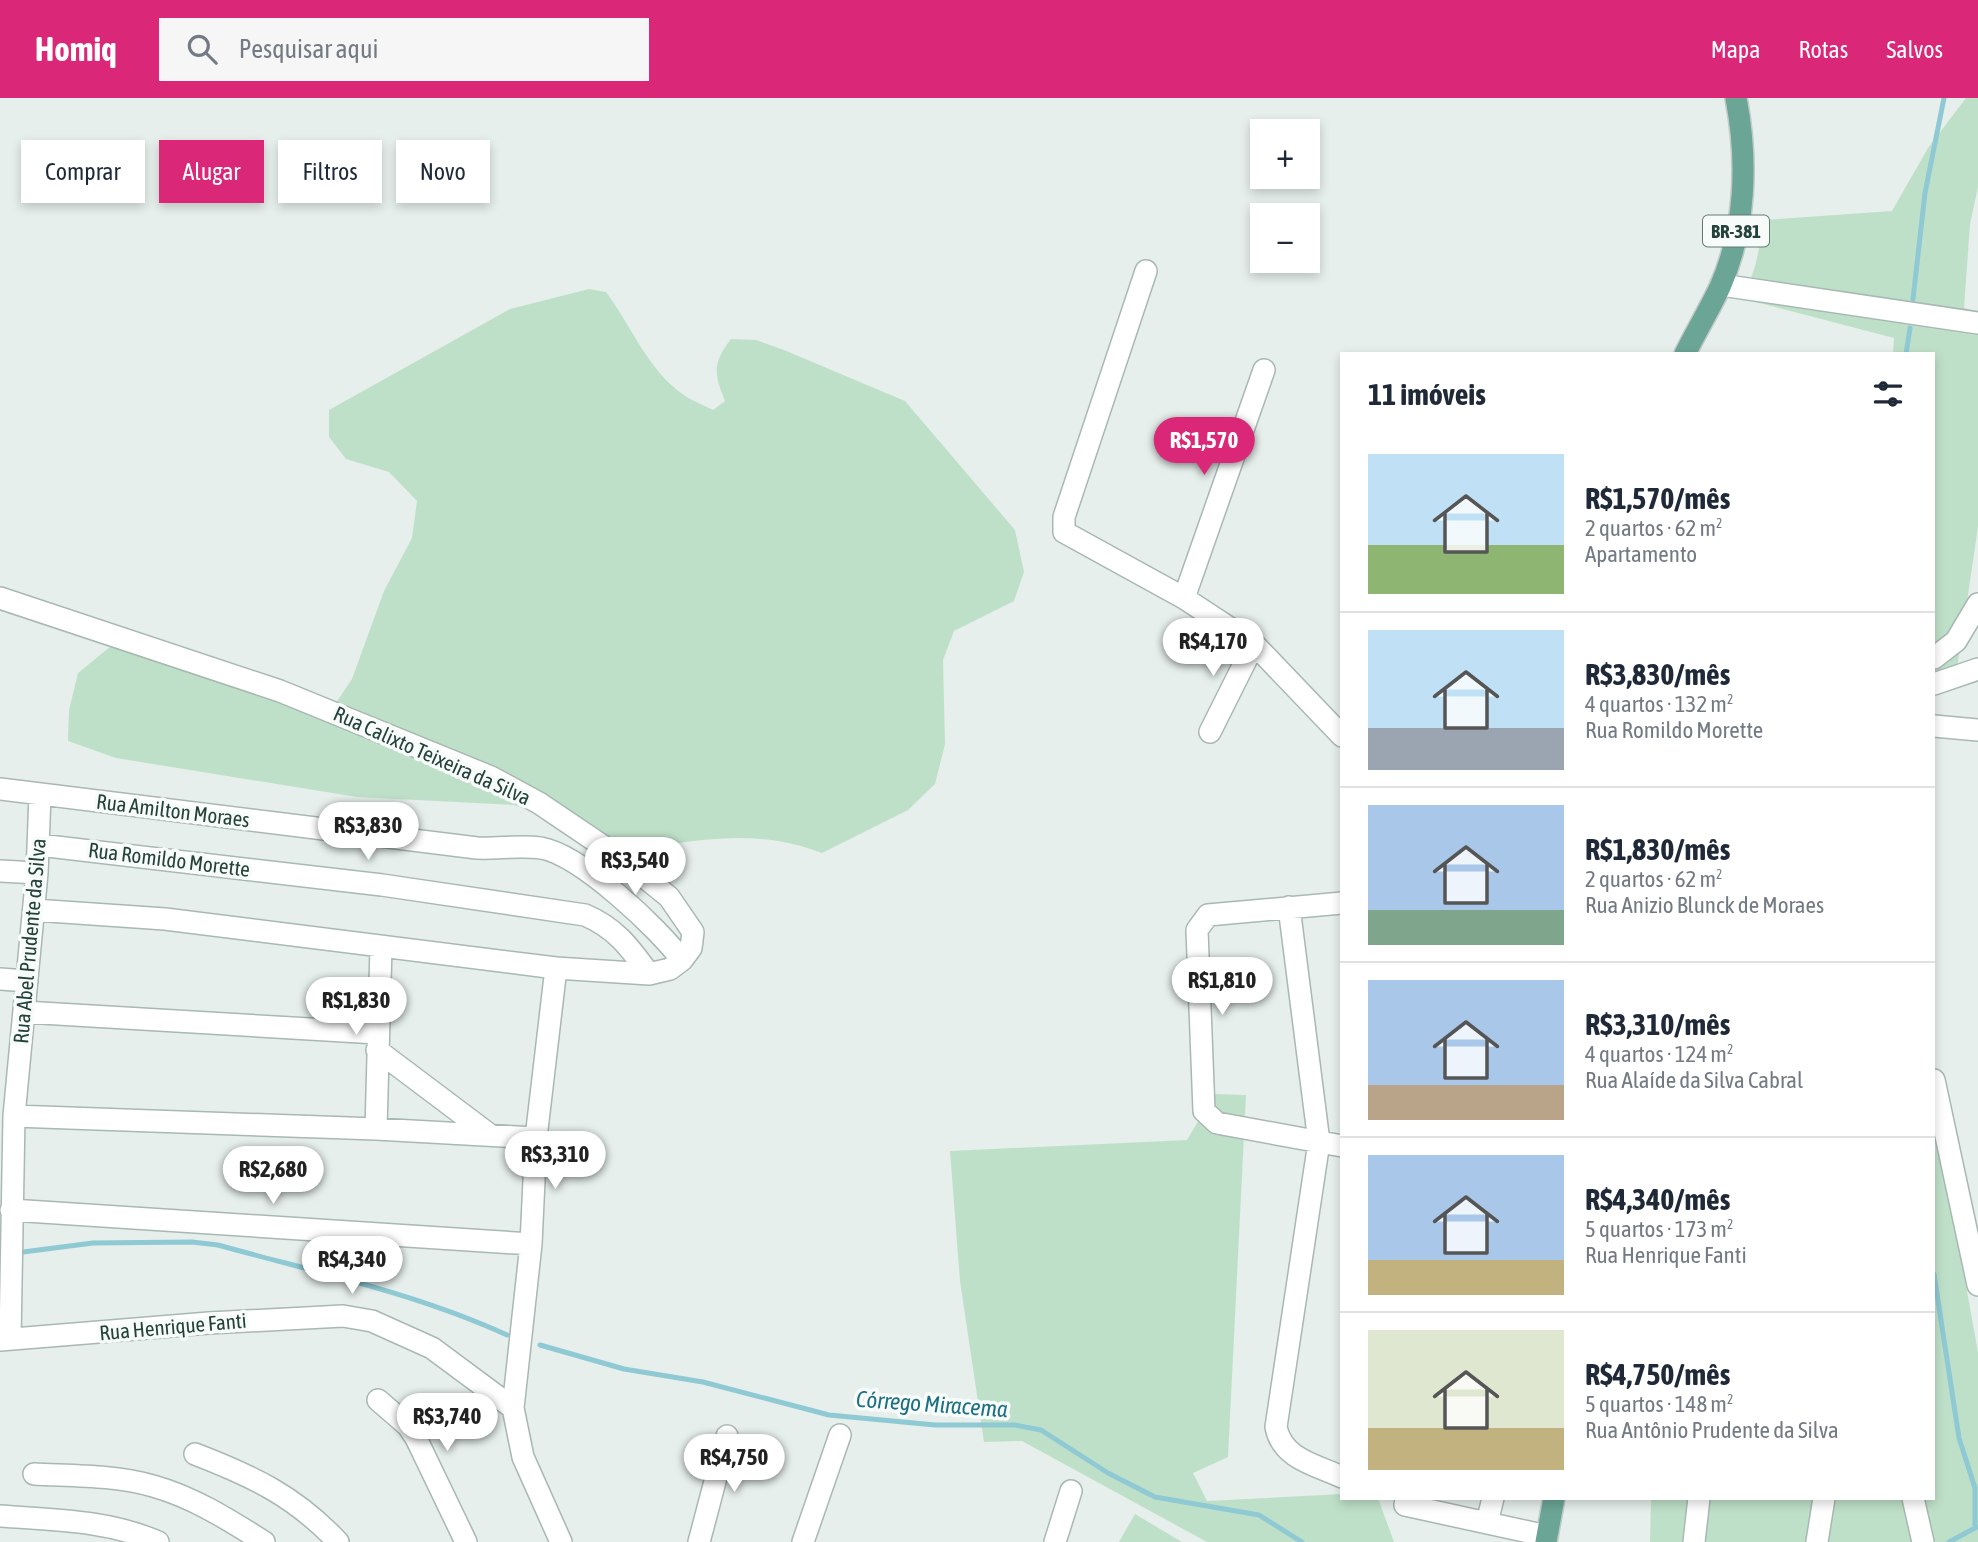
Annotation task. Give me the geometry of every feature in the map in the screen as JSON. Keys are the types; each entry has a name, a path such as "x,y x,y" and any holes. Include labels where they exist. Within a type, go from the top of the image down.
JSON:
{"main road":[{"name":"BR-381","path":"1686,352 1721,285 1738,225 1744,183 1743,136 1736,98"},
{"path":"1546,1539 1554,1500"}],"street":[{"path":"1146,271 1064,517 1063,532 1184,598 1254,644 1340,734"},
{"path":"1721,285 1978,323"},
{"path":"1184,598 1264,370"},
{"name":"Rua Calixto Teixeira da Silva","path":"0,598 280,691 503,783 539,803 622,859 668,897 693,932 691,948 682,960"},
{"path":"1935,656 1956,641 1978,604"},
{"path":"1210,732 1254,644"},
{"path":"1935,684 1978,669"},
{"path":"1935,726 1978,730"},
{"name":"Rua Amilton Moraes","path":"0,789 477,848 541,848 560,855 582,869 646,920 682,960"},
{"name":"Rua Abel Prudente da Silva","path":"5,1340 14,1116 37,873 40,795"},
{"name":"Rua Romildo Morette","path":"39,845 382,885 585,915 607,924 620,934 649,974"},
{"path":"0,871 37,873"},
{"path":"1340,903 1208,915 1197,930 1204,1111 1217,1123 1340,1146"},
{"path":"1289,907 1319,1142 1276,1427 1279,1440 1289,1453 1340,1476"},
{"path":"34,910 165,919 556,968 649,974 670,969 682,960"},
{"path":"376,1129 381,947"},
{"path":"556,968 536,1138 531,1244 513,1408 523,1457 561,1542"},
{"path":"0,979 27,981"},
{"path":"24,1012 377,1041 490,1135"},
{"path":"1935,1085 1978,1284"},
{"path":"14,1116 376,1129 536,1138"},
{"path":"11,1210 531,1244"},
{"name":"Rua Henrique Fanti","path":"5,1340 209,1323 343,1316 372,1321 432,1348 513,1408"},
{"path":"378,1400 408,1426 416,1438 466,1542"},
{"path":"803,1542 840,1435"},
{"path":"699,1542 727,1436"},
{"path":"195,1454 247,1474 295,1501 338,1542"},
{"path":"34,1474 105,1478 152,1486 225,1517 264,1542"},
{"path":"1055,1542 1071,1490"},
{"path":"1400,1500 1446,1506 1487,1523 1546,1539"},
{"path":"1487,1523 1493,1500"},
{"path":"1694,1542 1699,1500"},
{"path":"1817,1542 1824,1500"},
{"path":"1913,1500 1923,1542"},
{"path":"0,1516 112,1526 158,1542"}],"green space":[{"path":"1966,98 1978,98 1978,187 1970,224 1964,308 1978,312 1978,527 1955,682 1935,692 1935,352 1893,352 1894,338 1744,299 1756,263 1765,220 1892,211 1928,148"},
{"path":"589,289 606,292 650,361 671,385 687,397 713,410 725,401 717,369 720,355 731,339 756,340 905,401 1015,530 1024,572 1014,601 954,631 943,660 945,744 935,784 908,810 822,853 769,840 744,838 693,841 614,852 583,829 514,805 357,797 116,758 68,741 69,710 78,673 111,646 155,648 332,709 352,679 384,591 412,538 417,501 389,472 346,459 329,437 329,410 510,309"},
{"path":"1214,1094 1246,1095 1228,1457 1193,1473 1207,1501 1340,1494 1340,1500 1379,1500 1394,1542 1207,1542 1022,1441 984,1442 960,1281 950,1151 1187,1140"},
{"path":"1935,1116 1978,1352 1978,1542 1650,1542 1651,1500 1935,1500"},
{"path":"1135,1514 1182,1542 1119,1542"}],"waterway":[{"path":"1913,299 1925,193 1944,98"},
{"path":"1906,352 1910,328"},
{"name":"Córrego Miracema","path":"23,1252 93,1243 192,1242 218,1245 401,1295 507,1335"},
{"path":"1935,1281 1959,1438 1975,1488 1975,1528"},
{"name":"Córrego Miracema","path":"540,1345 624,1369 703,1382 829,1415 935,1425 1015,1425 1041,1430 1108,1473 1155,1497 1259,1515 1302,1542"},
{"path":"1949,1542 1977,1527"}]}
